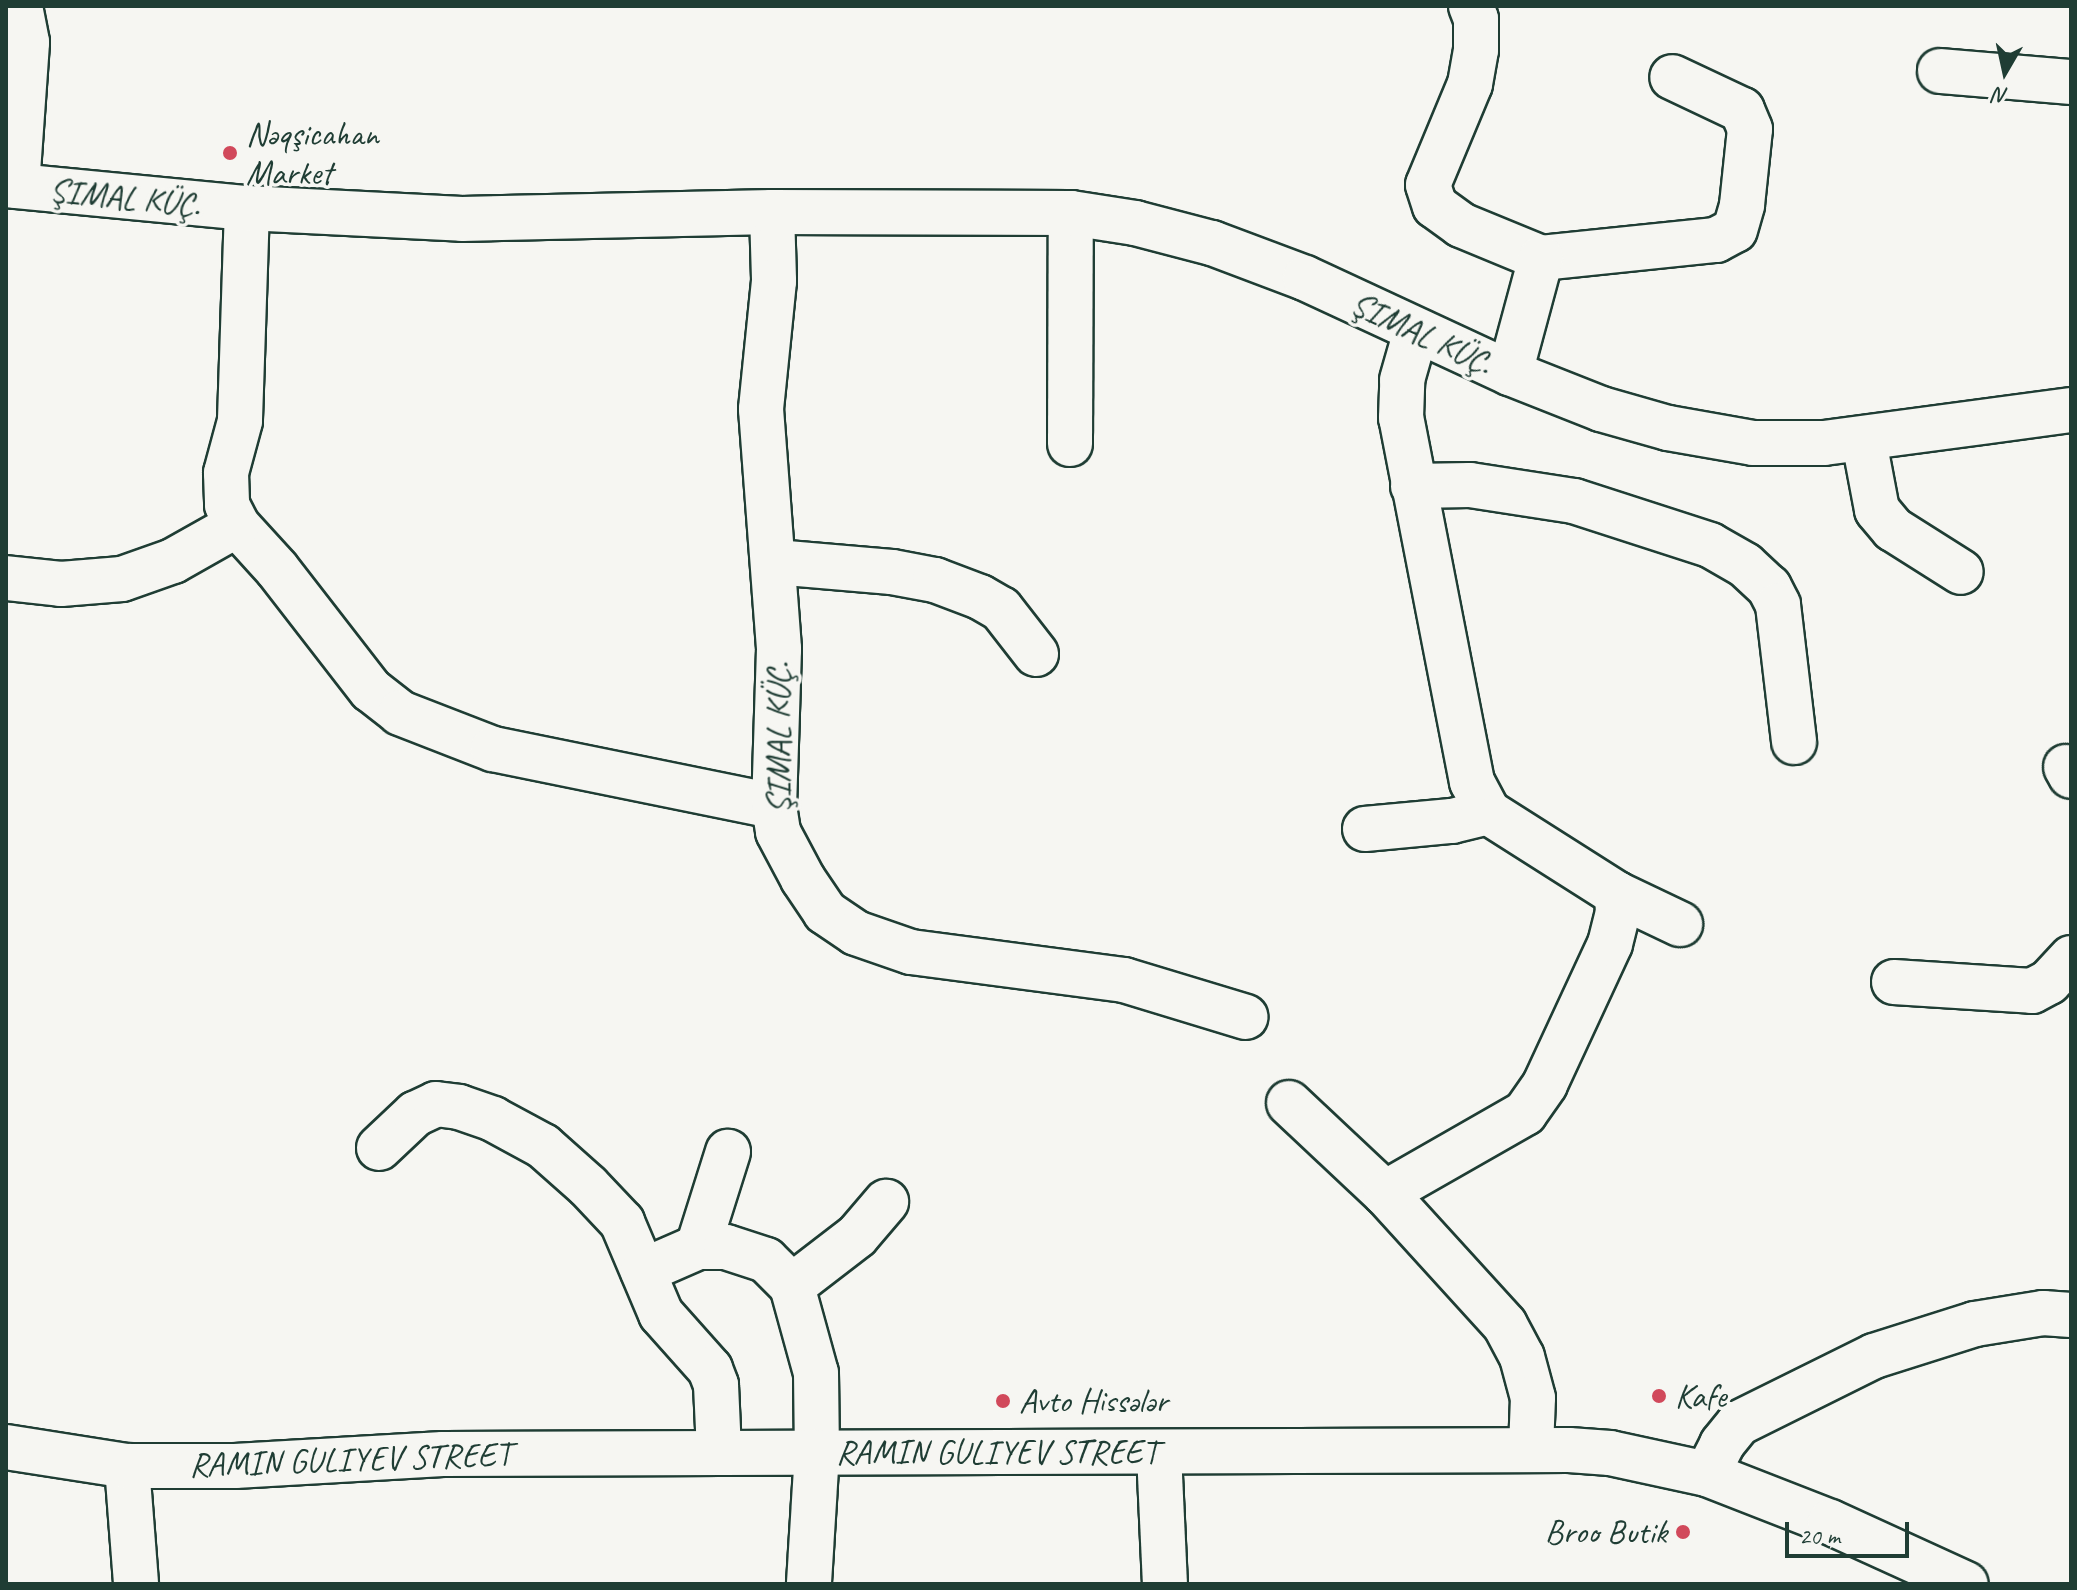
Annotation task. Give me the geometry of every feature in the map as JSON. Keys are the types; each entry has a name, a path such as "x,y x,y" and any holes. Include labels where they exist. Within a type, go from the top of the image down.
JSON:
{"street":[{"path":"11,186 27,42 20,6"},
{"path":"1471,6 1476,19 1476,50 1470,84 1428,185 1435,206 1461,225 1541,258 1716,240 1735,230 1742,205 1750,129 1742,110 1672,77"},
{"path":"1940,71 2071,82"},
{"name":"ŞIMAL KÜÇ.","path":"11,186 247,208 462,219 772,212 1071,213 1135,223 1212,243 1305,278 1510,373 1601,409 1668,428 1753,443 1864,441 2071,410"},
{"path":"247,208 240,421 226,473 227,505 237,525 277,569 371,690 400,713 493,749 774,806"},
{"name":"ŞIMAL KÜÇ.","path":"772,212 774,281 761,409 763,470 775,562 779,649 774,806 778,832 803,879 825,912 856,933 911,952 1124,980 1246,1017"},
{"path":"1070,444 1071,213"},
{"path":"1510,373 1541,258"},
{"path":"1416,331 1402,380 1401,418 1472,782 1488,812 1617,894 1680,924"},
{"path":"1864,441 1877,510 1893,529 1961,572"},
{"path":"1413,486 1470,485 1574,501 1710,545 1745,565 1769,587 1778,605 1794,742"},
{"path":"6,578 61,584 122,579 173,561 237,525"},
{"path":"775,562 892,572 935,580 1001,609 1036,654"},
{"path":"1365,829 1452,821 1488,812"},
{"path":"1385,1193 1525,1113 1545,1084 1610,944 1618,913 1617,894"},
{"path":"1894,982 2032,991 2049,982 2071,958"},
{"path":"1289,1103 1385,1193 1505,1325 1522,1357 1533,1398 1531,1448"},
{"path":"379,1148 415,1114 436,1104 493,1119 543,1146 588,1186 622,1222 661,1314 710,1369 716,1385 719,1452"},
{"path":"698,1247 728,1152"},
{"path":"792,1286 857,1236 886,1202"},
{"path":"643,1271 698,1247 726,1247 766,1260 792,1286 816,1373 817,1452 809,1584"},
{"path":"1707,1474 1722,1444 1739,1423 1874,1356 1975,1324 2043,1313 2071,1315"},
{"name":"RAMIN GULIYEV STREET","path":"6,1447 127,1466 235,1466 443,1454 1159,1453 1531,1448 1610,1453 1707,1474 1830,1522 1966,1584"},
{"path":"1159,1453 1165,1525 1165,1584"},
{"path":"127,1466 136,1584"}],"place":[{"name":"Nəqşicahan Market","path":"230,153"},
{"name":"Kafe","path":"1659,1396"},
{"name":"Avto Hissələr","path":"1003,1401"},
{"name":"Broo Butik","path":"1683,1532"}]}
